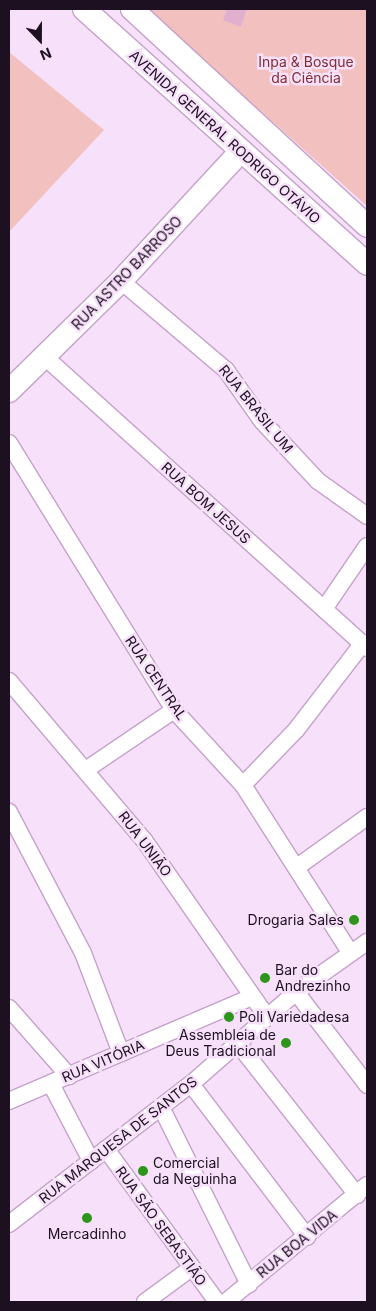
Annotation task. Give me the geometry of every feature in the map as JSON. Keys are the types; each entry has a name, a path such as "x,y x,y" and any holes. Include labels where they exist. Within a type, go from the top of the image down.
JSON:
{"main road":[{"name":"AVENIDA GENERAL RODRIGO OTÁVIO","path":"84,9 367,264"},
{"path":"132,9 367,226"},
{"name":"RUA ASTRO BARROSO","path":"9,391 121,281 241,151"}],"street":[{"name":"RUA BRASIL UM","path":"121,281 226,370 262,422 318,481 367,516"},
{"name":"RUA BOM JESUS","path":"45,356 365,646"},
{"name":"RUA CENTRAL","path":"9,443 174,710 243,785 350,952"},
{"path":"324,609 366,551"},
{"path":"243,785 296,730 365,646"},
{"name":"RUA UNIÃO","path":"9,681 87,769 144,840 267,1017"},
{"path":"87,769 174,710"},
{"path":"9,812 83,953 121,1054"},
{"path":"297,868 367,817"},
{"name":"RUA MARQUESA DE SANTOS","path":"9,1224 239,1045 296,992 350,952 367,942"},
{"path":"296,992 367,1085"},
{"name":"RUA VITÓRIA","path":"9,1101 252,996"},
{"path":"10,1011 69,1076"},
{"path":"239,1045 362,1190"},
{"path":"51,1084 91,1161"},
{"path":"190,1084 307,1237"},
{"path":"161,1107 249,1284"},
{"name":"RUA SÃO SEBASTIÃO","path":"106,1149 190,1269 217,1302"},
{"name":"RUA BOA VIDA","path":"226,1302 362,1190"},
{"path":"145,1302 190,1269"}],"green space":[{"name":"Inpa & Bosque da Ciência","path":"148,9 367,9 367,206 254,105"},
{"path":"9,52 104,130 9,232"}],"building":[{"path":"227,9 247,9 241,27 223,20"}],"place":[{"name":"Drogaria Sales","path":"354,920"},
{"name":"Bar do Andrezinho","path":"265,978"},
{"name":"Poli Variedadesa","path":"229,1017"},
{"name":"Assembleia de Deus Tradicional","path":"286,1043"},
{"name":"Comercial da Neguinha","path":"143,1171"},
{"name":"Mercadinho","path":"87,1218"}]}
